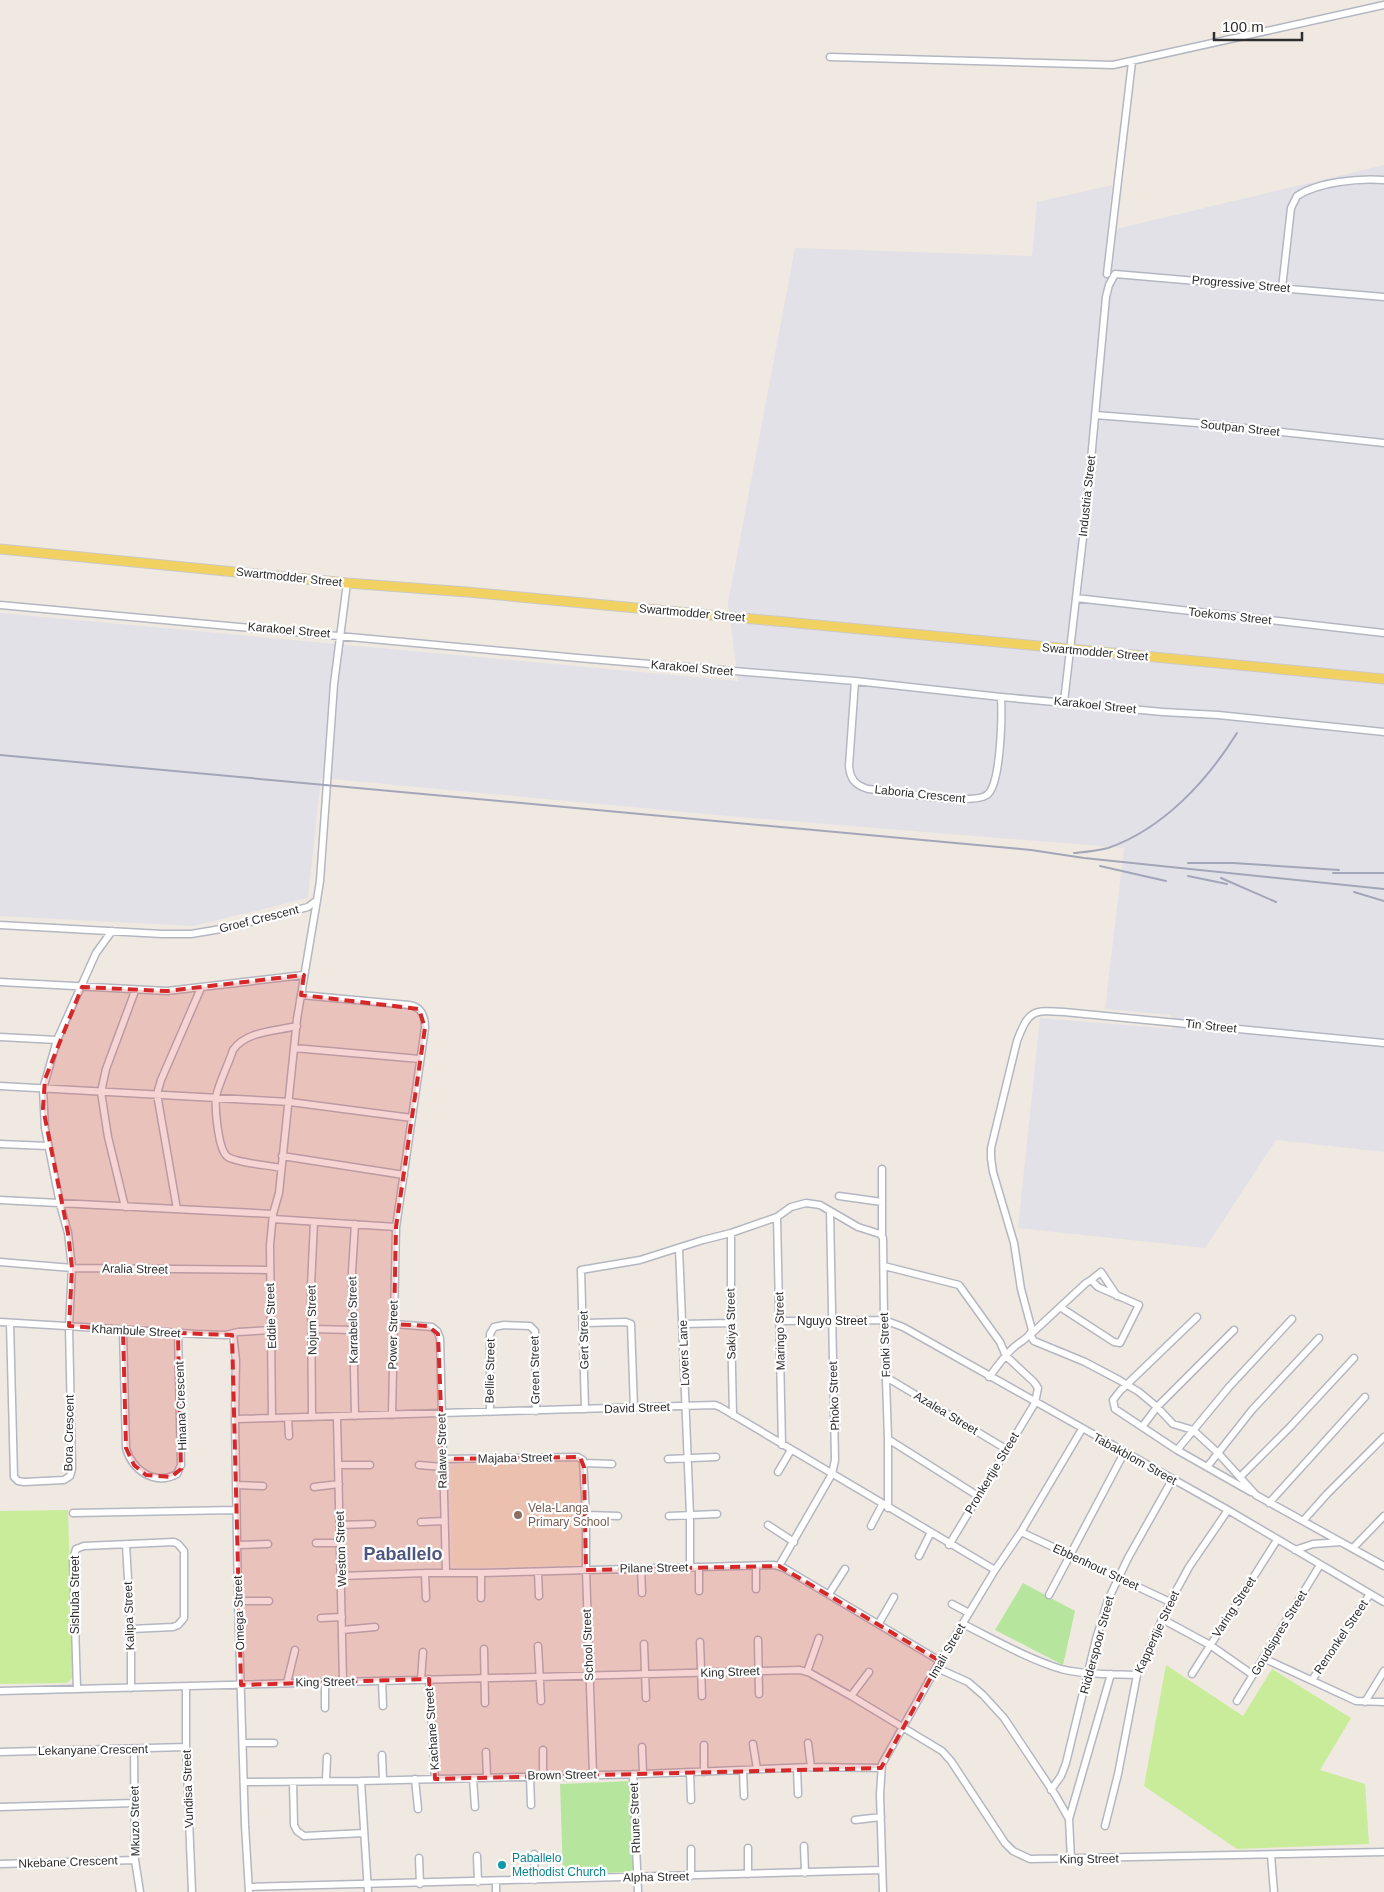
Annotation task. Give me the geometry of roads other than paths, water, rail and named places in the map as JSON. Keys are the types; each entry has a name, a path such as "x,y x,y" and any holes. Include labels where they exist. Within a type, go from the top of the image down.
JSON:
{"main road":[{"name":"Swartmodder Street","path":"0,549 1384,679"}],"street":[{"path":"830,57 1101,66 1132,62 1384,5"},
{"path":"1107,274 1132,62"},
{"path":"1282,288 1291,208 1297,196 1316,188 1353,180 1384,180"},
{"name":"Progressive Street","path":"1107,290 1115,274 1120,274 1384,297"},
{"name":"Industria Street","path":"1064,702 1107,290"},
{"name":"Soutpan Street","path":"1095,415 1197,423 1384,443"},
{"path":"317,900 334,684 347,583"},
{"name":"Toekoms Street","path":"1076,598 1384,633"},
{"name":"Karakoel Street","path":"0,605 568,657 855,681 1001,697 1384,732"},
{"name":"Laboria Crescent","path":"855,681 848,766 855,783 868,789 963,800 982,798 987,796 993,788 997,771 1001,697"},
{"name":"Groef Crescent","path":"0,925 181,935 206,932 284,914 308,907 317,900"},
{"name":"Eddie Street","path":"272,1418 270,1270 273,1217 279,1193 290,1102 296,1026 317,900"},
{"path":"69,1326 72,1268 68,1233 48,1146 43,1108 43,1089 57,1040 96,953 112,931"},
{"path":"0,982 135,991 167,991 304,975"},
{"path":"177,1209 157,1094 201,988"},
{"path":"125,1207 108,1137 101,1092 106,1069 135,991"},
{"name":"Power Street","path":"301,995 415,1006 423,1013 425,1020 396,1227 392,1415"},
{"name":"Tin Street","path":"1030,1335 1031,1327 1014,1243 993,1172 991,1148 1017,1041 1027,1019 1038,1010 1384,1044"},
{"path":"281,1168 234,1160 226,1156 222,1151 220,1142 216,1097 237,1044 249,1036 296,1026"},
{"path":"0,1037 57,1040"},
{"path":"294,1048 420,1059"},
{"path":"0,1086 290,1102 412,1118"},
{"path":"0,1144 48,1146"},
{"path":"282,1156 404,1175"},
{"name":"Fonki Street","path":"882,1169 888,1439 885,1506"},
{"path":"839,1196 882,1202"},
{"path":"0,1200 177,1209 314,1222 396,1227"},
{"path":"679,1248 732,1233 778,1217 791,1207 806,1203 817,1204 862,1229 878,1232 882,1235"},
{"name":"Phoko Street","path":"779,1566 832,1474 836,1455 832,1320 832,1213"},
{"name":"Maringo Street","path":"778,1217 782,1445"},
{"name":"Nojum Street","path":"312,1417 311,1286 314,1222"},
{"name":"Karrabelo Street","path":"355,1416 352,1272 356,1224"},
{"name":"Sakiya Street","path":"732,1233 730,1323 733,1416"},
{"name":"Gert Street","path":"585,1409 581,1270 640,1260 679,1248"},
{"name":"Lovers Lane","path":"679,1248 690,1515 690,1567"},
{"name":"Aralia Street","path":"0,1262 72,1268 270,1270"},
{"path":"884,1266 959,1285 1000,1342 1006,1356 1037,1385 1038,1391 1035,1403"},
{"path":"989,1377 1016,1344 1030,1335 1101,1272 1118,1297"},
{"path":"1060,1307 1114,1342 1120,1343 1139,1305 1098,1287 1091,1280"},
{"path":"1197,1317 1126,1384 1113,1400 1114,1409 1177,1450 1384,1566"},
{"name":"Nguyo Street","path":"780,1321 884,1320"},
{"name":"Tabakblom Street","path":"884,1320 903,1327 1228,1510 1384,1602"},
{"path":"1177,1450 1228,1387 1292,1320"},
{"name":"Khambule Street","path":"0,1322 223,1335 272,1330"},
{"path":"584,1323 626,1322 631,1324 634,1408"},
{"name":"Bora Crescent","path":"10,1323 14,1474 16,1480 24,1482 64,1480 71,1474 69,1326"},
{"path":"683,1324 730,1323"},
{"name":"Ralawe Street","path":"394,1324 428,1326 436,1329 440,1342 446,1573"},
{"name":"Green Street","path":"492,1330 504,1325 527,1325 534,1329 536,1340 536,1411"},
{"name":"Hinana Crescent","path":"123,1330 126,1448 130,1460 140,1471 146,1475 159,1478 171,1477 177,1474 181,1465 178,1333"},
{"path":"312,1330 354,1330"},
{"name":"Bellie Street","path":"490,1412 492,1330"},
{"path":"1142,1427 1158,1407 1234,1330"},
{"name":"Omega Street","path":"233,1334 236,1360 238,1601 249,1890"},
{"path":"1030,1335 1034,1342 1085,1362 1126,1384 1158,1407 1173,1424 1193,1430 1218,1453 1256,1495"},
{"path":"1207,1467 1252,1410 1319,1338"},
{"path":"1240,1477 1290,1427 1354,1358"},
{"name":"Azalea Street","path":"886,1377 1006,1449"},
{"path":"1269,1503 1365,1397"},
{"name":"Pronkertjie Street","path":"950,1545 1035,1403"},
{"name":"David Street","path":"235,1419 715,1405 930,1534 995,1570"},
{"name":"Weston Street","path":"337,1417 343,1681"},
{"path":"288,1418 288,1436"},
{"name":"Imali Street","path":"883,1892 881,1768 884,1759 962,1624 1021,1532 1082,1429"},
{"path":"1303,1522 1327,1494 1384,1437"},
{"path":"888,1439 978,1496"},
{"path":"778,1472 791,1450"},
{"path":"1049,1594 1124,1453"},
{"name":"Majaba Street","path":"443,1459 578,1457 582,1458 584,1463"},
{"path":"668,1459 716,1457"},
{"path":"584,1463 612,1464"},
{"name":"School Street","path":"584,1463 593,1774"},
{"path":"338,1465 370,1464"},
{"path":"419,1465 442,1467"},
{"name":"Ridderspoor Street","path":"1051,1790 1061,1776 1066,1763 1101,1620 1108,1600 1118,1578 1172,1480"},
{"path":"314,1487 339,1484"},
{"path":"236,1485 263,1486"},
{"path":"871,1526 885,1506"},
{"path":"73,1513 236,1510"},
{"name":"Kappertjie Street","path":"1105,1826 1118,1774 1137,1675 1188,1567 1228,1510"},
{"path":"670,1516 717,1514"},
{"path":"586,1515 618,1516"},
{"path":"1353,1548 1384,1516"},
{"path":"421,1522 444,1521"},
{"path":"340,1525 372,1524"},
{"path":"768,1525 794,1542"},
{"name":"Ebbenhout Street","path":"1021,1532 1170,1602"},
{"path":"919,1556 930,1534"},
{"name":"Varing Street","path":"1192,1674 1277,1540"},
{"name":"Sishuba Street","path":"77,1689 74,1553 76,1549 81,1546 174,1542 182,1547 184,1551 184,1618 178,1625 173,1627 130,1630"},
{"path":"1295,1550 1313,1544 1342,1542"},
{"path":"316,1543 340,1543"},
{"path":"237,1545 268,1544"},
{"name":"Kalipa Street","path":"126,1545 131,1688"},
{"name":"Goudsipres Street","path":"1237,1700 1320,1565"},
{"path":"756,1566 756,1589"},
{"name":"Pilane Street","path":"341,1576 426,1572 481,1573 779,1566 879,1623 940,1661"},
{"path":"699,1567 699,1591"},
{"path":"642,1568 642,1593"},
{"path":"829,1594 845,1569"},
{"path":"426,1572 426,1598"},
{"path":"538,1572 539,1596"},
{"path":"481,1573 481,1598"},
{"name":"Renonkel Street","path":"1312,1680 1370,1594"},
{"path":"879,1623 894,1597"},
{"path":"238,1601 269,1601"},
{"path":"952,1604 969,1613"},
{"path":"321,1618 342,1617"},
{"path":"1162,1619 1210,1645 1253,1675"},
{"path":"962,1624 1053,1666 1067,1670 1137,1675"},
{"path":"342,1630 375,1627"},
{"path":"807,1672 819,1638"},
{"path":"758,1640 759,1694"},
{"path":"700,1642 702,1696"},
{"path":"644,1644 646,1698"},
{"path":"538,1646 541,1701"},
{"path":"484,1648 485,1703"},
{"path":"287,1683 295,1650"},
{"name":"Kachane Street","path":"423,1652 435,1779"},
{"path":"1263,1658 1351,1699 1365,1702 1384,1702"},
{"path":"937,1668 968,1682 1004,1718 1069,1820"},
{"name":"King Street","path":"0,1691 758,1671 807,1672 850,1696 902,1729 938,1748 947,1756 1002,1838 1013,1851 1030,1859 1384,1852"},
{"path":"1365,1702 1384,1671"},
{"path":"850,1696 869,1672"},
{"path":"1071,1859 1069,1820 1111,1674"},
{"path":"382,1681 383,1706"},
{"path":"325,1682 325,1708"},
{"name":"Vundisa Street","path":"186,1687 186,1747 192,1892"},
{"path":"243,1743 274,1743"},
{"path":"808,1743 811,1768"},
{"path":"754,1744 757,1769"},
{"path":"704,1745 704,1772"},
{"name":"Lekanyane Crescent","path":"0,1752 186,1747"},
{"path":"642,1748 643,1774"},
{"name":"Mkuzo Street","path":"134,1749 135,1860 140,1892"},
{"path":"543,1750 543,1776"},
{"path":"486,1752 487,1777"},
{"path":"382,1755 383,1780"},
{"path":"326,1781 327,1756"},
{"path":"797,1768 798,1794"},
{"name":"Brown Street","path":"244,1782 643,1774 797,1768 881,1768"},
{"path":"743,1770 744,1796"},
{"path":"690,1772 691,1800"},
{"name":"Rhune Street","path":"633,1774 638,1892"},
{"path":"530,1776 531,1805"},
{"path":"474,1778 474,1807"},
{"path":"415,1779 418,1808"},
{"path":"361,1781 367,1888"},
{"path":"293,1782 294,1825 299,1834 304,1836 364,1833"},
{"path":"0,1807 134,1803"},
{"path":"855,1820 881,1817"},
{"path":"804,1846 805,1873"},
{"path":"748,1848 748,1874"},
{"path":"691,1849 691,1876"},
{"path":"534,1854 535,1880"},
{"path":"1271,1855 1274,1892"},
{"path":"477,1856 478,1882"},
{"path":"419,1858 420,1884"},
{"name":"Nkebane Crescent","path":"0,1864 135,1860"},
{"name":"Alpha Street","path":"249,1890 367,1888 496,1881 882,1870"},
{"path":"496,1881 496,1892"}],"railway":[{"path":"1074,853 1108,848 1128,840 1165,816 1212,769 1237,733"},
{"path":"0,755 1031,850 1084,858 1384,889"},
{"path":"1188,863 1233,863 1339,870"},
{"path":"1100,866 1166,881"},
{"path":"1333,873 1384,873"},
{"path":"1188,876 1227,884"},
{"path":"1221,878 1276,902"},
{"path":"1354,892 1384,901"}],"place":[{"name":"Vela-Langa Primary School","path":"518,1515"},
{"name":"Paballelo Methodist Church","path":"502,1865"}],"district":[{"name":"Paballelo","path":"403,1554"}]}
